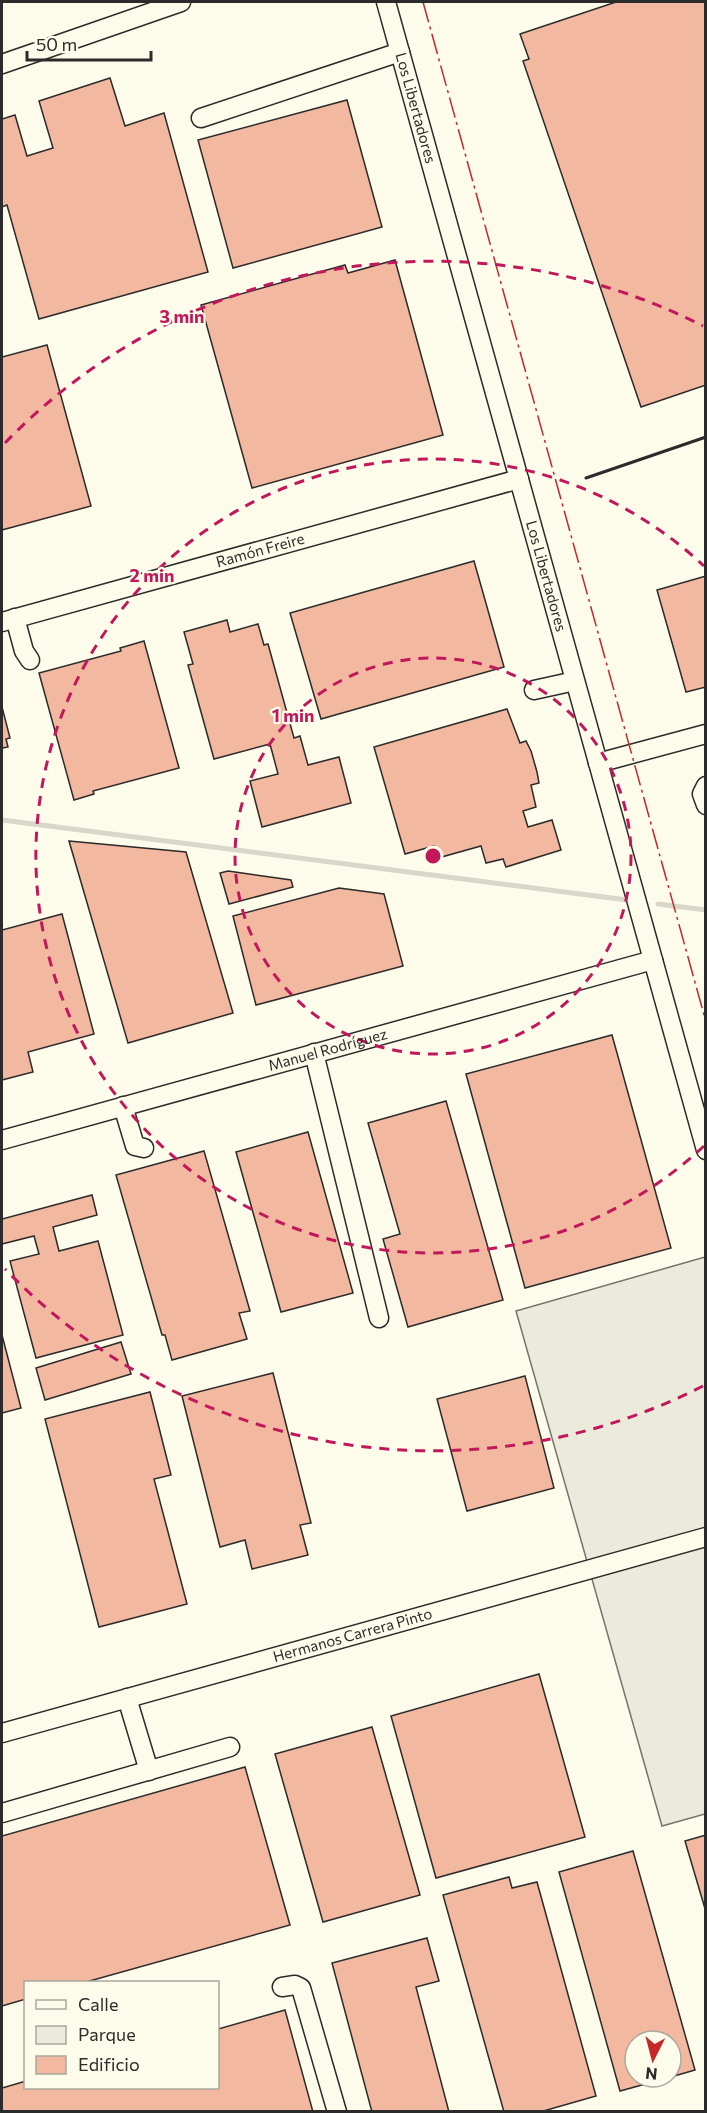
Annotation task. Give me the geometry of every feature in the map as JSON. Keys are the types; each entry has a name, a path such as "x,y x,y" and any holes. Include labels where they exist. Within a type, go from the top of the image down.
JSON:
{"street":[{"path":"2,64 181,2"},
{"name":"Los Libertadores","path":"386,2 705,1150"},
{"path":"201,118 400,52"},
{"name":"Ramón Freire","path":"8,620 519,479"},
{"path":"8,620 30,660"},
{"path":"534,690 575,681"},
{"path":"598,764 705,734"},
{"path":"705,786 702,789 705,806"},
{"name":"Manuel Rodríguez","path":"2,1140 652,960"},
{"path":"315,1053 379,1318"},
{"path":"123,1106 135,1146 144,1148"},
{"name":"Hermanos Carrera Pinto","path":"2,1733 705,1537"},
{"path":"127,1698 149,1771"},
{"path":"2,1813 230,1747"},
{"path":"282,1987 295,1985 301,1988 337,2112"}],"green space":[{"path":"705,1257 705,1814 662,1826 516,1311"}],"building":[{"path":"616,2 706,2 706,385 641,407 523,61 529,59 520,34"},
{"path":"110,78 125,126 164,113 208,272 39,319 7,205 2,207 2,119 15,115 27,156 53,148 39,101"},
{"path":"347,100 382,227 233,268 198,140"},
{"path":"395,260 443,435 252,488 201,305 345,265 348,273"},
{"path":"47,345 91,506 2,530 2,357"},
{"path":"474,561 504,667 321,719 290,613"},
{"path":"706,576 706,687 686,692 657,590"},
{"path":"227,620 230,632 258,624 264,645 268,644 294,738 300,736 308,765 339,757 351,803 262,827 250,781 278,774 270,744 214,759 188,665 193,664 184,632"},
{"path":"144,641 179,768 93,791 94,794 74,800 39,673 121,651 120,648"},
{"path":"2,707 10,738 6,739 8,747 2,748"},
{"path":"507,709 520,743 526,741 531,751 539,783 531,785 536,807 523,811 528,827 552,820 561,850 506,867 503,859 486,863 481,846 438,858 434,846 405,854 374,747"},
{"path":"69,841 186,852 233,1013 128,1043"},
{"path":"228,871 291,880 293,887 229,904 220,873"},
{"path":"339,888 384,894 403,966 256,1005 233,916"},
{"path":"62,914 94,1034 28,1052 33,1072 2,1080 2,930"},
{"path":"612,1035 671,1248 525,1288 466,1074"},
{"path":"446,1101 503,1300 408,1327 383,1239 400,1234 368,1123"},
{"path":"308,1132 353,1293 281,1312 236,1152"},
{"path":"204,1151 250,1311 239,1313 247,1339 172,1360 165,1335 162,1335 116,1175"},
{"path":"92,1195 97,1215 53,1227 59,1251 98,1241 123,1335 36,1358 10,1261 39,1254 34,1236 2,1244 2,1219"},
{"path":"2,1335 21,1408 2,1413"},
{"path":"121,1342 131,1374 45,1400 36,1368"},
{"path":"273,1373 311,1523 300,1525 308,1555 252,1569 245,1540 220,1547 182,1396"},
{"path":"525,1376 554,1488 467,1511 437,1399"},
{"path":"150,1392 171,1475 154,1479 187,1604 99,1627 45,1419"},
{"path":"539,1674 585,1837 436,1878 391,1716"},
{"path":"372,1727 420,1895 323,1922 275,1754"},
{"path":"245,1767 290,1925 90,1981 24,1981 24,2000 2,2006 2,1836"},
{"path":"706,1835 706,1912 685,1841"},
{"path":"633,1851 695,2070 683,2074 683,2029 623,2029 623,2089 627,2089 620,2091 559,1872"},
{"path":"509,1877 512,1888 537,1882 596,2096 540,2112 504,2112 443,1895"},
{"path":"427,1938 439,1981 416,1987 449,2112 372,2112 332,1963"},
{"path":"285,2010 313,2112 2,2112 2,2088 24,2082 24,2089 219,2089 219,2029"}],"waterway":[{"path":"2,820 627,900"},
{"path":"658,904 706,910"}],"wall":[{"path":"586,478 706,437"}],"power":[{"path":"423,2 706,1022"}]}
